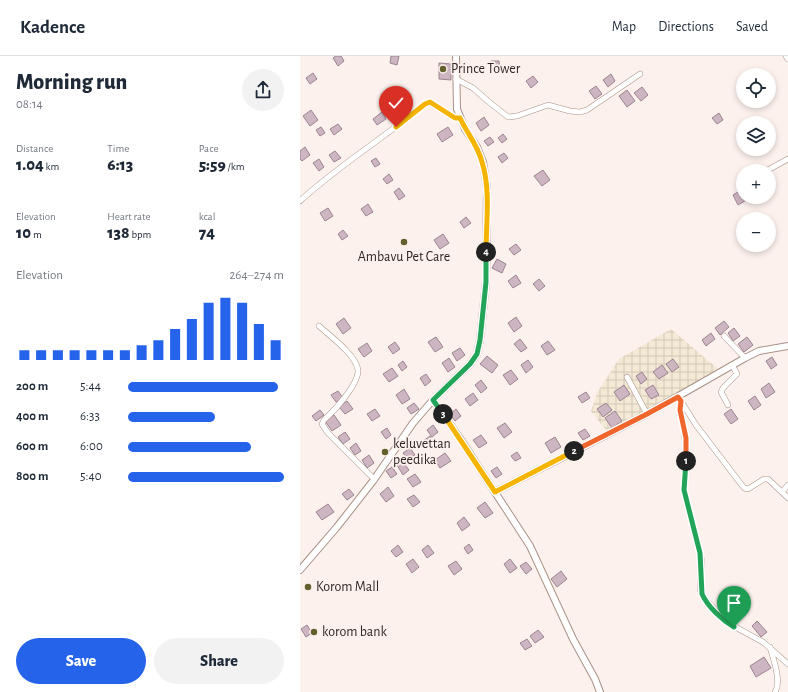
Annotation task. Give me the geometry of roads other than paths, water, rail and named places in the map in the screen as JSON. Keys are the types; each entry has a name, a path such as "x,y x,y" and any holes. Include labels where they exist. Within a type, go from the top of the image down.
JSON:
{"street":[{"path":"300,570 337,528 374,479 413,423 433,400 470,364 477,354 480,340 486,282 487,188 482,162 477,147 460,118 457,109 456,56"},
{"path":"456,79 473,88 504,114 512,117 548,105 570,111 580,112 587,110 640,74"},
{"path":"300,202 330,175 390,132 425,104 430,102 455,118 460,118"},
{"path":"776,166 788,159"},
{"path":"320,326 346,351 358,369 357,376 342,400 322,424 328,433 374,479"},
{"path":"724,336 745,358"},
{"path":"495,492 647,414 680,399 745,358 759,351 788,346"},
{"path":"728,405 721,392 737,374 732,366"},
{"path":"627,377 647,414"},
{"path":"680,399 696,425 744,488 748,489 764,479 768,479 788,498"},
{"path":"680,399 680,410 683,421 686,450 684,490 700,553 702,594 728,623 769,646 788,664"},
{"path":"433,400 530,546 573,639 595,679 600,692"},
{"path":"782,492 788,486"},
{"path":"769,646 777,675 778,688 776,692"}],"place":[{"name":"Prince Tower","path":"443,69"},
{"name":"Ambavu Pet Care","path":"404,242"},
{"name":"keluvettan peedika","path":"385,452"},
{"name":"Korom Mall","path":"308,587"},
{"name":"korom bank","path":"314,632"}]}
